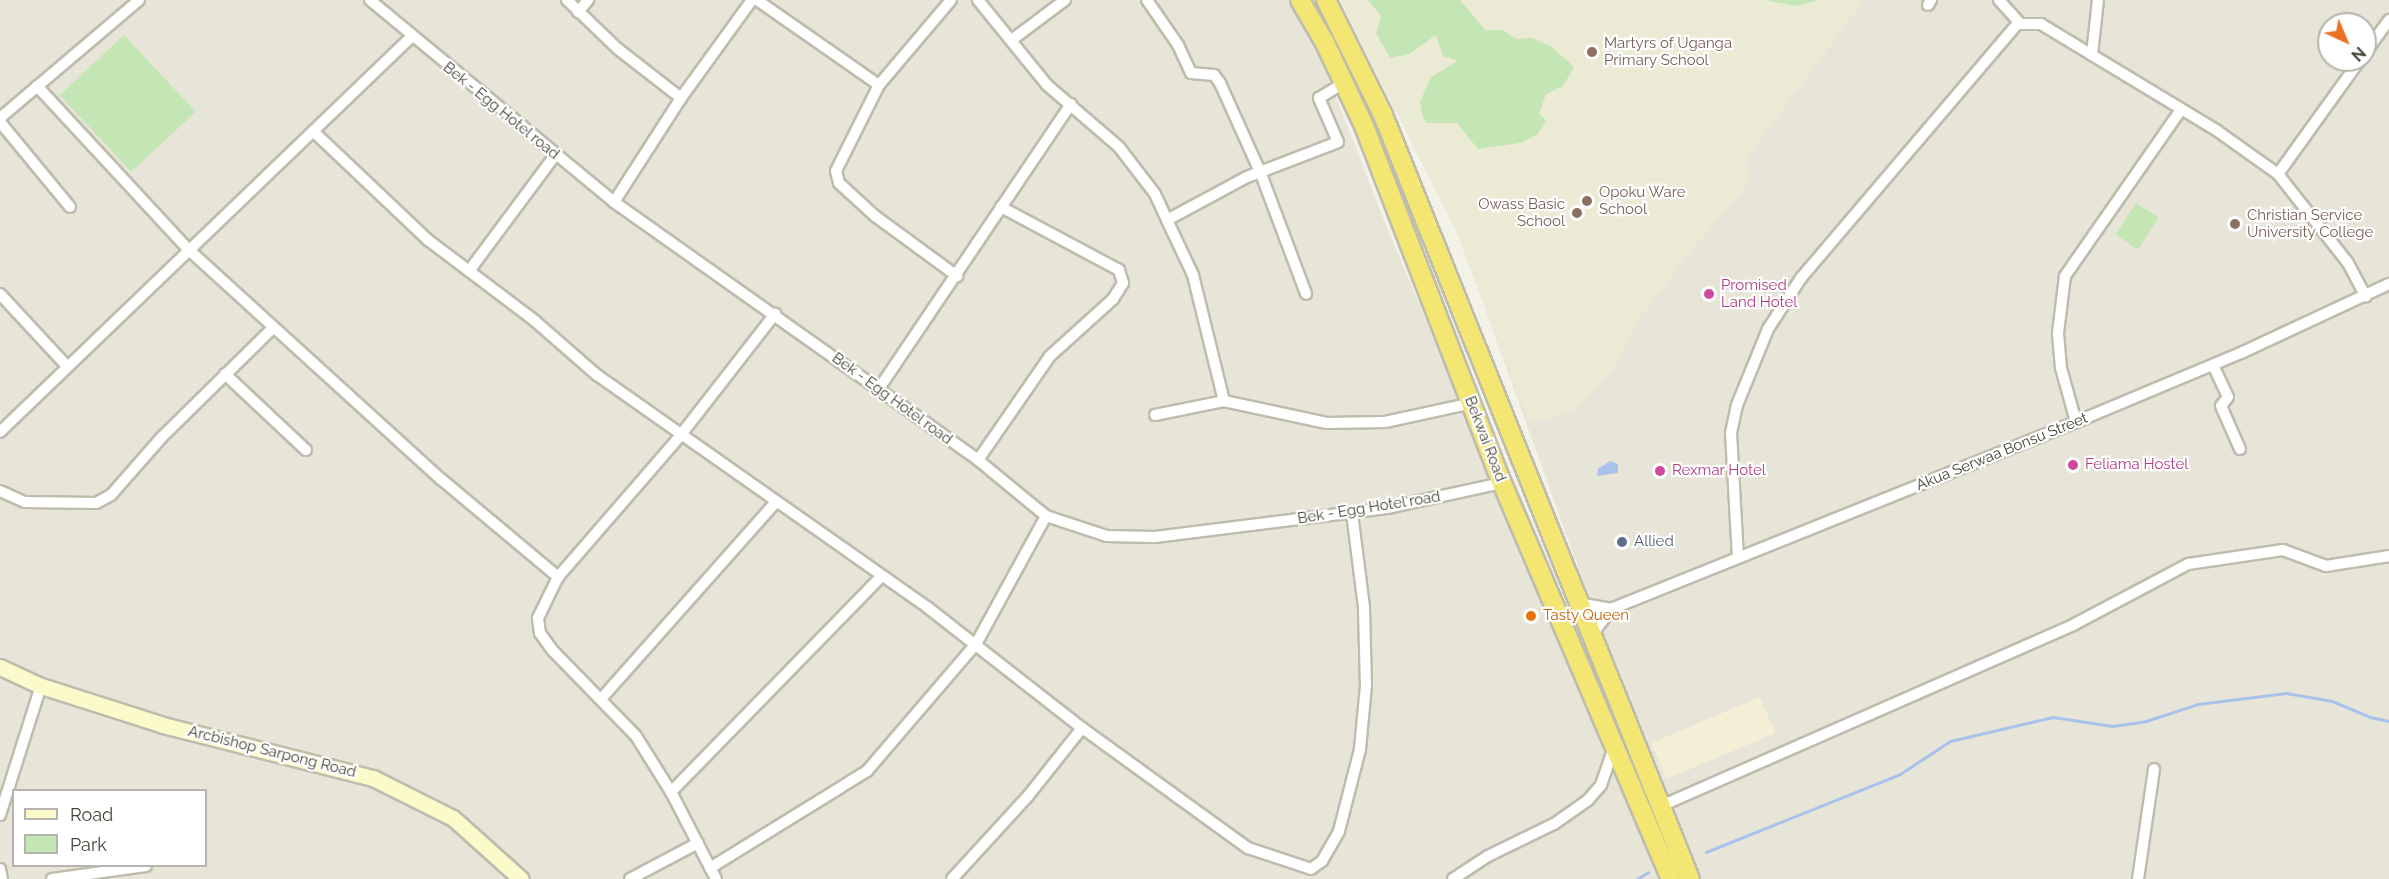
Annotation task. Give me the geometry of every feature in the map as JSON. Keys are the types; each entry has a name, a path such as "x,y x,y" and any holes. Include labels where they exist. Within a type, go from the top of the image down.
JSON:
{"highway":[{"name":"Bekwai Road","path":"1300,0 1344,83 1502,483 1671,879"},
{"name":"Bekwai Road","path":"1326,0 1383,115 1690,879"},
{"path":"1461,376 1485,366"}],"street":[{"name":"Bek - Egg Hotel road","path":"370,0 411,37 614,202 978,460 1046,516 1107,536 1155,537 1352,513 1437,499 1502,483"},
{"path":"567,0 578,12 681,98"},
{"path":"578,12 588,0"},
{"path":"614,202 681,98 752,0"},
{"path":"757,0 879,85"},
{"path":"951,0 879,85 836,171 839,183 875,216 957,276"},
{"path":"978,0 1013,39 1030,66 1119,147 1155,194 1193,275 1224,401"},
{"path":"1013,39 1065,0"},
{"path":"1147,0 1178,45 1191,73 1214,75 1220,83 1261,174 1306,294"},
{"path":"1999,0 2020,23"},
{"path":"2092,55 2098,0"},
{"path":"70,207 0,120 132,2"},
{"path":"2377,36 2389,20"},
{"path":"1737,558 1731,433 1741,395 1768,330 1801,278 2008,31 2020,23 2041,24 2181,110 2278,174 2348,263 2366,297"},
{"path":"0,432 411,37"},
{"path":"2278,174 2351,72"},
{"path":"1167,220 1247,177 1261,174 1338,142 1319,98 1344,83"},
{"path":"37,86 189,250 441,479 558,577"},
{"path":"878,390 1071,104"},
{"path":"2076,423 2061,368 2058,333 2066,276 2181,110"},
{"path":"313,131 417,231 535,321 597,375 976,644 1082,728 1255,852 1306,868 1319,864 1339,831 1360,749 1365,686 1364,607 1352,513"},
{"path":"469,271 555,155"},
{"path":"978,460 1050,356 1113,299 1123,283 1119,270 1001,207"},
{"name":"Akua Serwaa Bonsu Street","path":"1611,609 2076,423 2213,365 2366,297 2389,284"},
{"path":"0,294 67,366"},
{"path":"716,879 671,792 636,736 553,651 540,633 538,618 558,577 680,436 774,314"},
{"path":"0,490 25,502 96,503 111,495 156,443 273,328"},
{"path":"2213,365 2228,397 2221,406 2240,448"},
{"path":"225,374 306,450"},
{"path":"1155,416 1224,401 1327,423 1385,422 1472,403"},
{"path":"601,699 776,502"},
{"path":"710,868 867,771 976,644 1046,516"},
{"path":"1661,806 2073,625 2188,564 2283,550 2326,566 2389,556"},
{"path":"671,792 882,576"},
{"path":"1578,603 1611,609 1591,636"},
{"name":"Arcbishop Sarpong Road","path":"0,667 40,686 163,725 373,778 453,818 521,879"},
{"path":"0,815 40,686"},
{"path":"952,879 1028,796 1082,728"},
{"path":"1453,879 1488,856 1554,824 1588,800 1601,785 1615,745"},
{"path":"2138,879 2154,769"},
{"path":"630,879 698,843"},
{"path":"52,879 139,867"},
{"path":"0,869 2,879"}],"shaded area":[{"path":"0,0 1290,0 1314,41 1389,233 1666,879 0,879"},
{"name":"Opoku Ware School","path":"1340,0 1864,0 1758,142 1746,163 1750,177 1744,190 1688,254 1641,316 1613,369 1575,411 1529,423 1456,231"},
{"path":"1346,0 2389,0 2389,879 1700,879 1603,637 1438,177"},
{"path":"1760,697 1775,733 1667,779 1651,743"}],"green space":[{"path":"1368,0 1460,0 1485,30 1502,30 1517,39 1532,38 1552,47 1574,67 1563,86 1546,94 1539,114 1546,120 1538,134 1520,143 1478,149 1457,123 1427,123 1422,115 1420,102 1431,77 1458,61 1443,56 1436,35 1409,54 1390,58 1376,33 1381,16"},
{"path":"1765,0 1818,0 1796,6"},
{"path":"124,35 196,112 131,172 60,95"},
{"path":"2136,203 2159,218 2138,250 2115,235"}],"water":[{"path":"1610,461 1618,464 1618,473 1597,476 1598,469"}],"waterway":[{"path":"1706,852 1900,774 1950,741 2053,717 2112,726 2146,721 2198,704 2286,693 2332,701 2370,717 2389,721"},
{"path":"1637,879 1648,872"}],"place":[{"name":"Martyrs of Uganga Primary School","path":"1592,52"},
{"name":"Opoku Ware School","path":"1587,201"},
{"name":"Owass Basic School","path":"1577,213"},
{"name":"Christian Service University College","path":"2235,224"},
{"name":"Promised Land Hotel","path":"1709,294"},
{"name":"Feliama Hostel","path":"2073,465"},
{"name":"Rexmar Hotel","path":"1660,471"},
{"name":"Allied","path":"1622,542"},
{"name":"Tasty Queen","path":"1531,616"}]}
